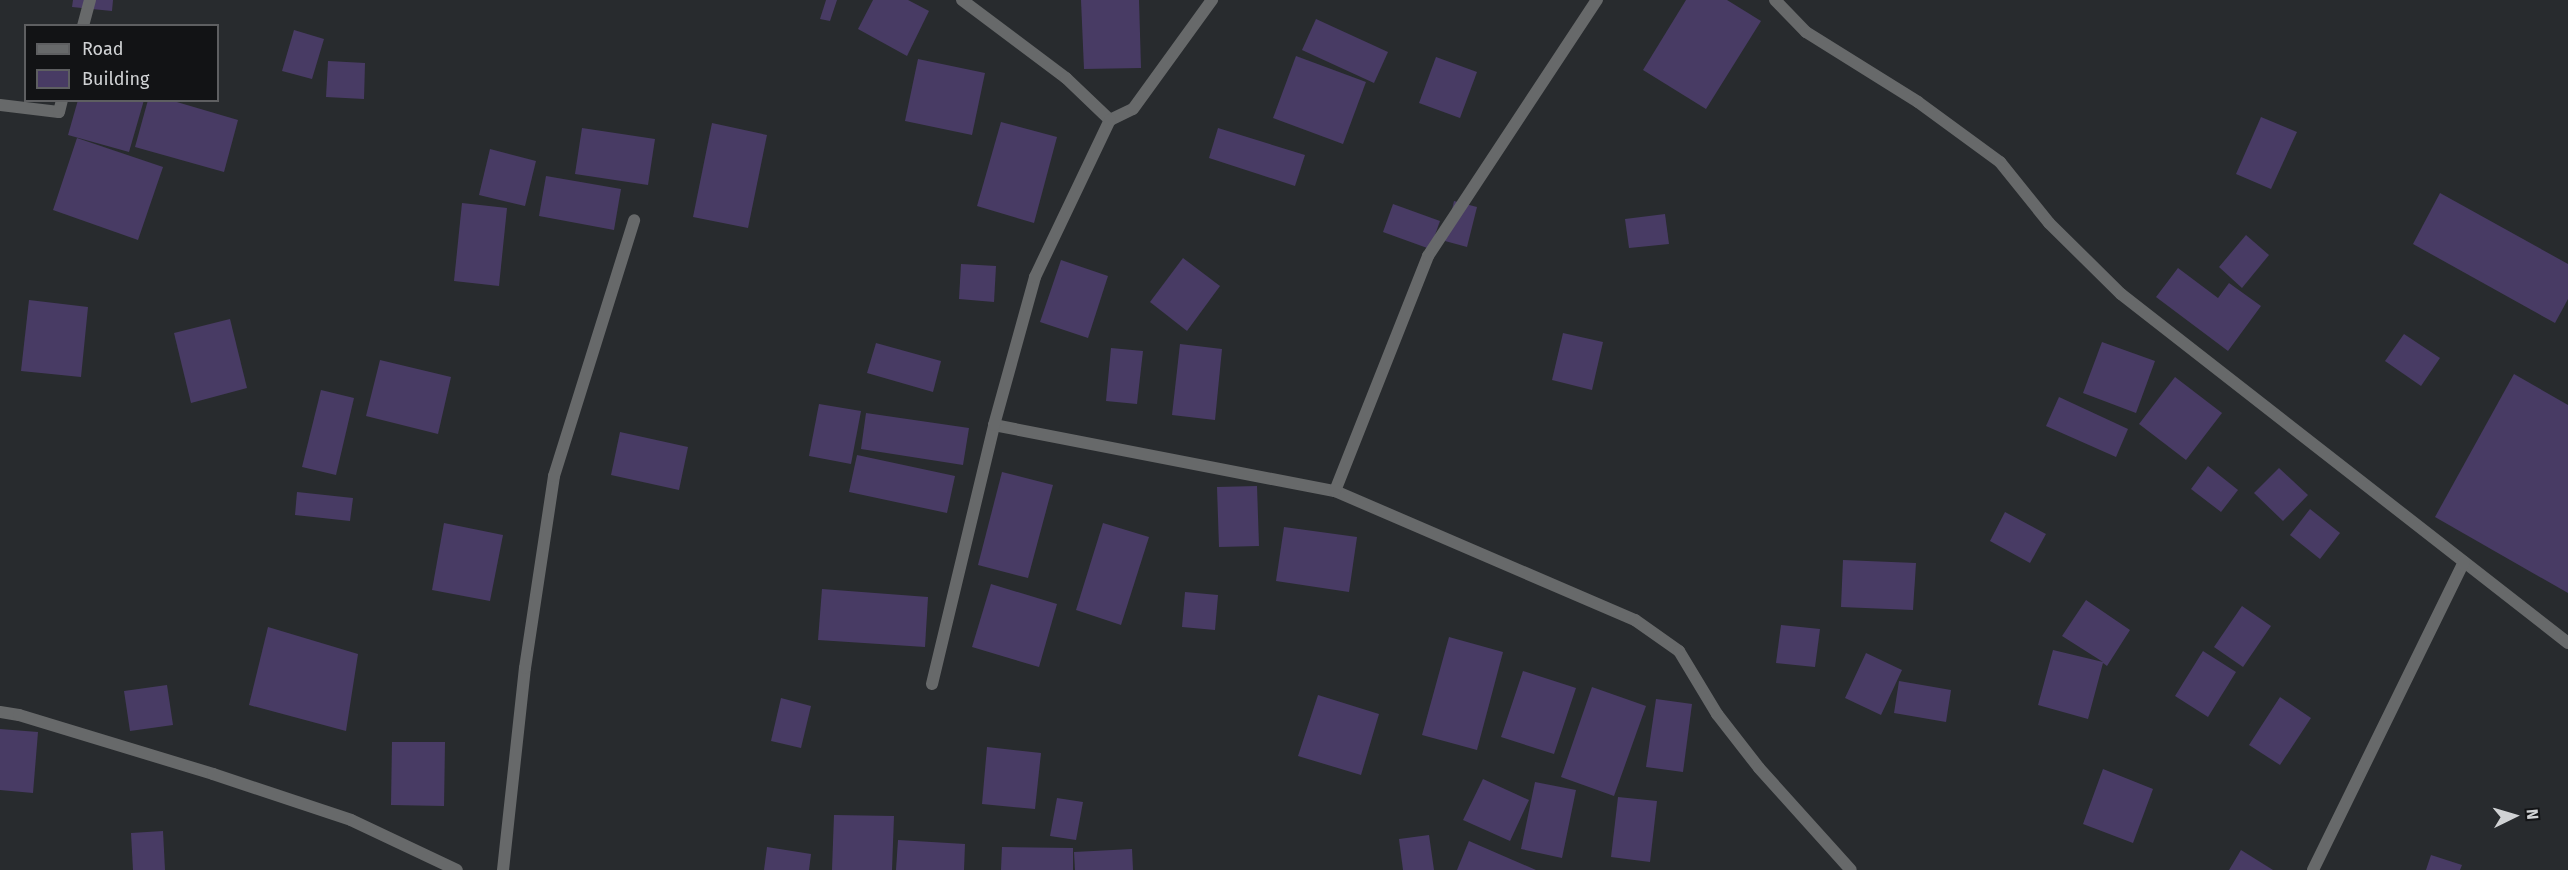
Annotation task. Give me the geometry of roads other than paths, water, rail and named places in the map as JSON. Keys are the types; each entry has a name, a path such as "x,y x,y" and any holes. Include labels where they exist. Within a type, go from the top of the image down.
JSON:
{"street":[{"path":"84,24 90,0"},
{"path":"962,0 1066,78 1110,120"},
{"path":"932,684 994,425 1035,278 1110,120 1133,109 1212,0"},
{"path":"1335,491 1428,256 1597,0"},
{"path":"1774,0 1806,32 1918,102 2000,162 2049,223 2121,294 2568,642"},
{"path":"0,105 59,112 62,102"},
{"path":"502,870 525,668 554,476 634,220"},
{"path":"994,425 1335,491 1635,620 1679,651 1717,714 1759,768 1851,870"},
{"path":"2313,870 2464,562"},
{"path":"0,712 19,714 213,774 351,820 457,870"}]}
